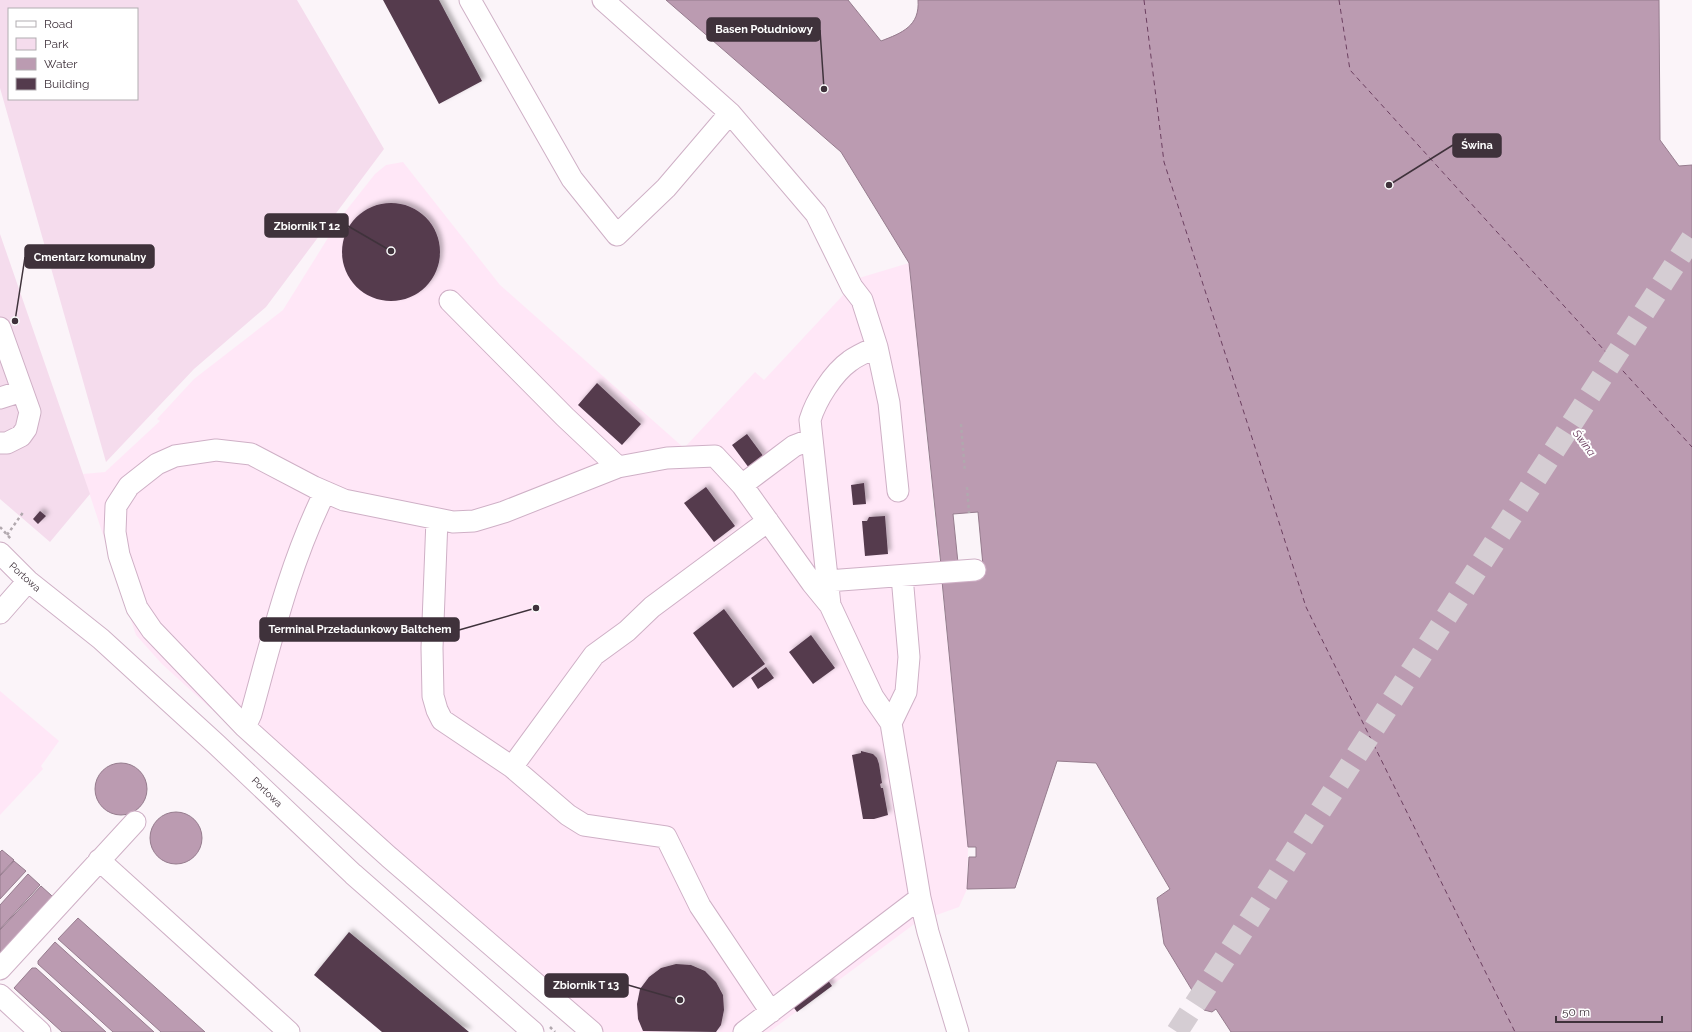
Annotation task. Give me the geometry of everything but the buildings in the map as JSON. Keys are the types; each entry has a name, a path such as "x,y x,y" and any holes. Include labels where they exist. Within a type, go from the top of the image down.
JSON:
{"street":[{"path":"470,0 572,178 617,235 666,188 730,114"},
{"path":"604,0 730,114 816,214 852,287 862,300 877,347 889,403 898,492"},
{"path":"450,301 564,417 618,467"},
{"path":"0,443 7,443 21,436 26,429 30,412 1,332"},
{"path":"820,582 810,420 814,407 827,385 849,362 877,347"},
{"path":"0,398 22,391"},
{"path":"742,485 794,446 812,439"},
{"path":"592,1032 389,856 245,727 152,630 137,608 119,555 115,532 116,506 129,486 157,464 175,456 216,450 251,454 325,492 344,500 453,522 474,521 504,512 618,467 667,458 715,456 742,485 768,521 820,582 873,697 890,723 920,898 928,932 958,1032"},
{"path":"245,727 251,714 289,577 313,516 325,492"},
{"path":"438,519 432,648 433,696 436,710 442,720 512,767 568,815 584,825 666,837 700,906 771,1012"},
{"path":"512,767 594,655 627,631 652,607 768,521"},
{"name":"Portowa","path":"4,544 28,581 101,639 216,744 353,874 533,1032"},
{"path":"820,582 975,570"},
{"path":"890,723 906,692 909,657 902,576"},
{"path":"0,613 28,581"},
{"path":"0,969 135,822"},
{"path":"99,860 290,1032"},
{"path":"744,1032 920,898"},
{"path":"0,995 40,1032"}],"path":[{"path":"961,424 965,472"},
{"path":"967,487 969,513"},
{"path":"4,544 24,512"}],"shaded area":[{"path":"403,162 500,285 684,448 755,372 764,380 859,278 909,263 968,847 967,889 959,907 917,922 769,1032 580,1032 243,738 162,664 136,635 83,474 105,472 160,421 157,419 194,379 283,310 341,217 375,174 386,165"},
{"path":"0,691 59,741 41,766 43,769 0,815"}],"green space":[{"path":"0,0 297,0 384,149 266,307 194,369 106,462 0,88"},
{"path":"0,234 90,494 50,542 0,499"}],"water":[{"path":"666,0 848,0 881,41 896,35 913,22 918,9 918,0 1659,0 1660,140 1679,166 1692,165 1692,1032 1231,1032 1216,1009 1212,1012 1204,1010 1164,944 1157,898 1170,889 1096,763 1057,761 1015,888 967,889 969,857 976,857 976,847 968,847 942,581 984,576 978,512 953,514 958,563 941,565 909,263 841,152"},
{"path":"116,763 126,763 136,767 143,774 147,784 147,794 143,804 136,811 126,815 116,815 106,811 99,804 95,794 95,784 99,774 106,767"},
{"path":"171,812 181,812 191,816 198,823 202,833 202,843 198,853 191,860 181,864 171,864 161,860 154,853 150,843 150,833 154,823 161,816"},
{"path":"2,850 14,860 0,875 0,852"},
{"path":"14,861 26,871 0,899 0,876"},
{"path":"28,874 40,885 0,929 0,905"},
{"path":"41,886 52,896 0,953 0,930"},
{"path":"78,918 205,1032 161,1032 58,939"},
{"path":"55,942 154,1032 113,1032 38,964 38,961"},
{"path":"32,968 36,968 106,1032 62,1032 14,988"}],"ferry route":[{"path":"1144,0 1164,162 1306,607 1515,1032"},
{"path":"1339,0 1350,70 1692,447"}],"tunnel":[{"path":"1177,1032 1692,238"}],"place":[{"name":"Basen Południowy","path":"824,89"},
{"name":"Świna","path":"1389,185"},
{"name":"Zbiornik T 12","path":"391,251"},
{"name":"Cmentarz komunalny","path":"15,321"},
{"name":"Terminal Przeładunkowy Baltchem","path":"536,608"},
{"name":"Zbiornik T 13","path":"680,1000"}]}
